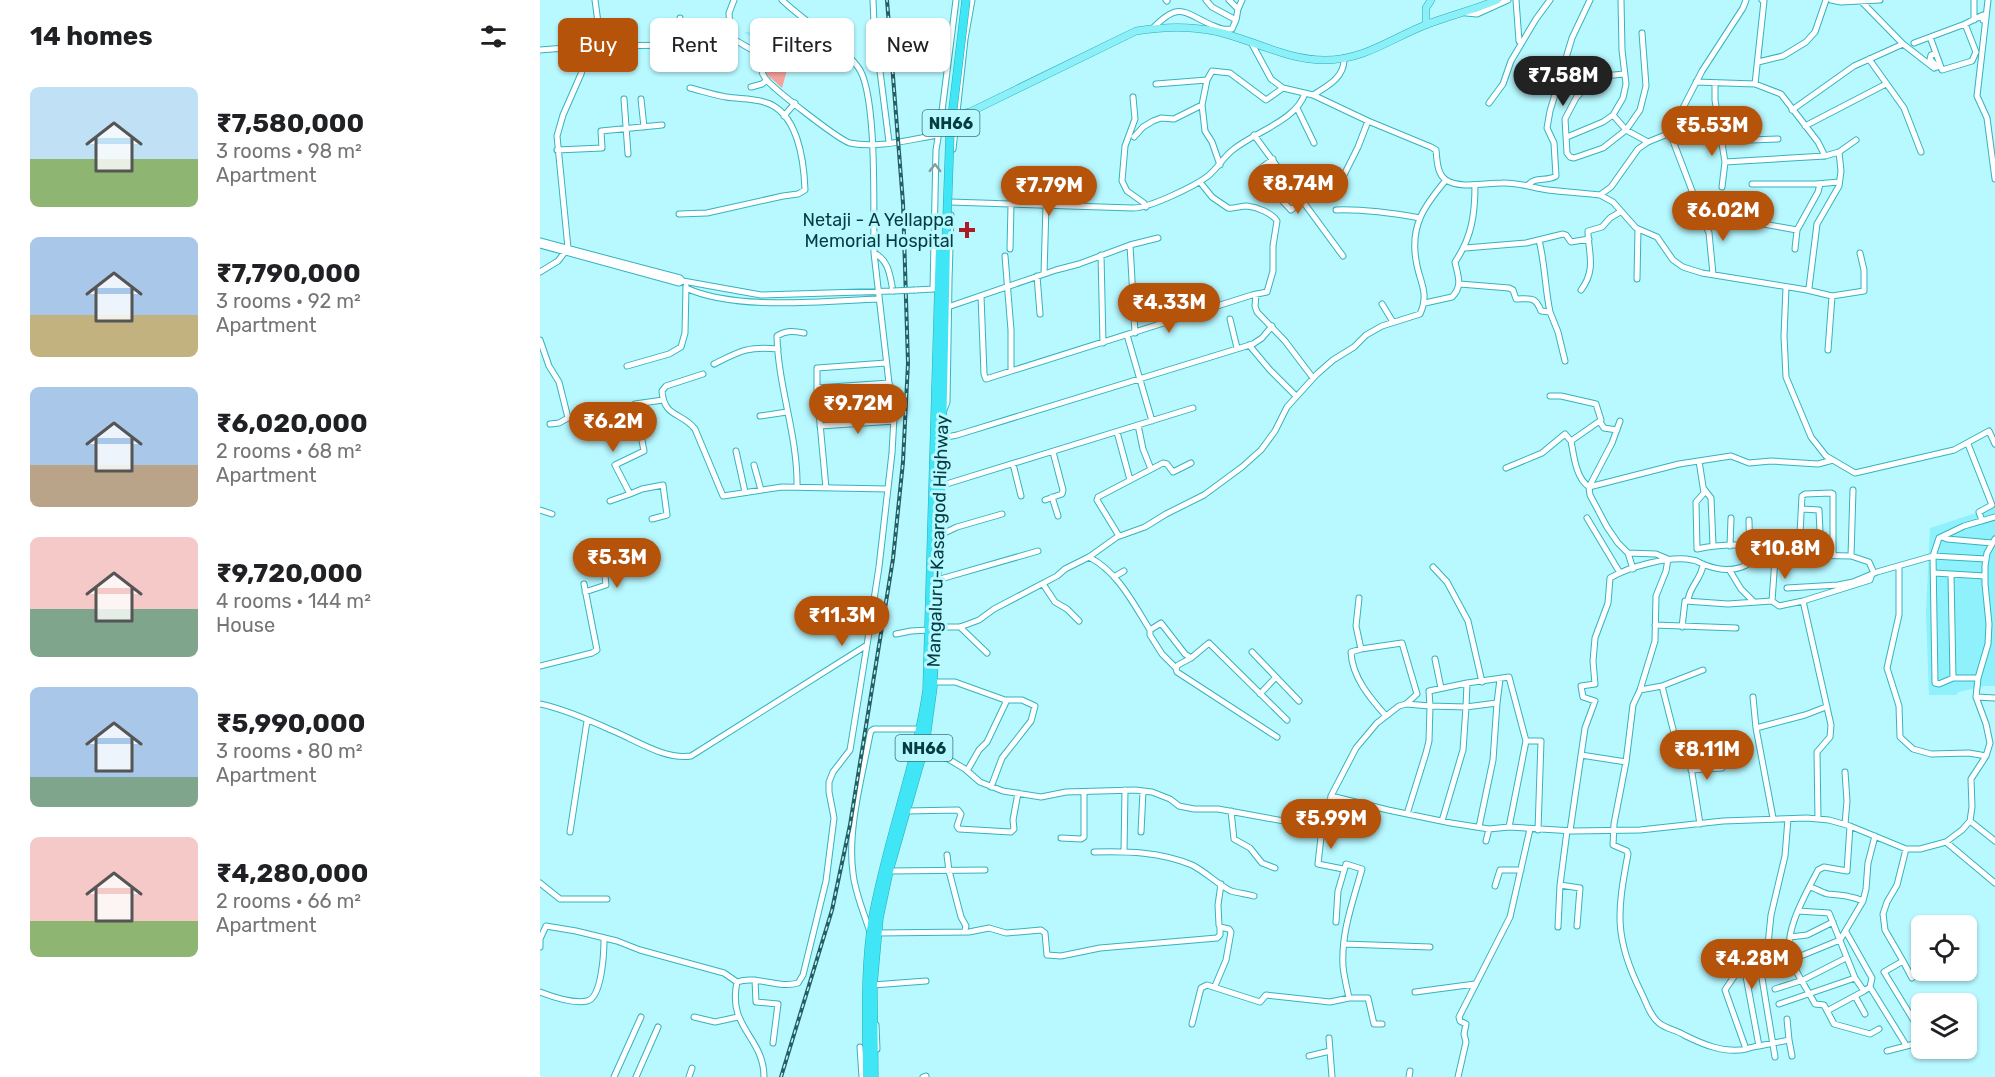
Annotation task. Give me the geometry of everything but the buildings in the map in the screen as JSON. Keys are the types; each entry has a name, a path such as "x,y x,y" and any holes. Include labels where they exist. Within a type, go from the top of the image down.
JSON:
{"highway":[{"name":"Mangaluru-Kasargod Highway","path":"869,1077 874,933 925,745 934,682 932,629 945,135 964,0"},
{"name":"Mangaluru-Kasargod Highway","path":"869,1077 867,980 879,887 921,729 927,690 937,580 942,438 939,413 947,307 941,287"}],"main road":[{"path":"1426,22 1426,8 1431,0"},
{"path":"941,119 956,117 1132,33 1152,29 1224,32 1289,56 1325,60 1351,58 1366,53 1426,22 1486,0"},
{"path":"1426,22 1466,13 1497,0"}],"street":[{"path":"595,0 597,18"},
{"path":"729,18 734,0"},
{"path":"737,982 755,980 792,984 798,982 802,975 826,881 834,818 829,792 830,783 833,772 850,750 879,567 894,421 895,399 889,383 877,292 872,144 867,90 859,68 782,0"},
{"path":"873,0 889,142"},
{"path":"941,287 933,279 935,168 956,0"},
{"path":"941,287 951,202 951,166 956,117 972,0"},
{"path":"1206,0 1212,7 1236,20"},
{"path":"1229,0 1238,9"},
{"path":"1152,29 1172,10 1185,10 1224,32 1232,29 1242,0"},
{"path":"1466,13 1477,14 1508,0"},
{"path":"1516,0 1519,41"},
{"path":"1489,104 1503,84 1511,61 1550,0"},
{"path":"1528,185 1534,180 1556,176 1554,143 1547,128 1550,111 1572,38 1590,0"},
{"path":"1567,137 1603,122 1613,115 1623,98 1626,84 1621,0"},
{"path":"1713,274 1711,241 1670,133 1696,82 1746,0"},
{"path":"1755,84 1764,2 1762,0"},
{"path":"1758,62 1783,56 1806,42 1815,32 1829,0 1841,2 1880,0"},
{"path":"1974,0 1974,20"},
{"path":"1988,0 1977,96 1987,118 1995,179"},
{"path":"1861,1 1903,44 1936,68 1930,59 1931,55 1935,54"},
{"path":"1914,43 1983,15 1978,53"},
{"path":"1930,37 1942,70 1973,60 1976,52 1965,24"},
{"path":"1624,74 1594,77 1569,110 1565,119 1567,153 1570,157 1574,158 1603,147 1626,130 1640,110 1646,86 1642,33"},
{"path":"738,42 761,55 762,72 767,80 795,104 848,142 872,144 938,135"},
{"path":"1252,44 1271,79 1283,88 1313,95 1436,150 1441,175 1446,180 1452,183 1474,185 1504,183 1528,185 1546,190 1600,195 1613,202 1638,229 1657,237 1673,260 1683,267 1833,296 1864,291 1864,270 1860,253"},
{"path":"1792,110 1854,66 1903,44"},
{"path":"540,50 558,49"},
{"path":"1313,95 1340,76 1345,57"},
{"path":"1869,59 1905,108 1921,152"},
{"path":"1220,165 1212,142 1205,131 1202,105 1207,81 1212,71 1227,71 1266,100 1283,88"},
{"path":"540,272 558,261 568,250 557,136 582,72"},
{"path":"752,87 767,80"},
{"path":"1156,84 1207,81"},
{"path":"1696,82 1755,84 1781,93 1826,156"},
{"path":"1715,83 1715,100 1725,162 1722,187"},
{"path":"1805,126 1886,84"},
{"path":"679,214 707,213 803,193 805,190 796,134 784,116 772,105 763,101 725,97 690,88"},
{"path":"951,202 1146,207 1200,182 1220,165 1232,150 1298,108 1305,93"},
{"path":"1132,97 1135,119 1125,146 1122,181 1127,191 1143,202 1146,207"},
{"path":"624,99 628,154"},
{"path":"641,99 644,127"},
{"path":"784,116 795,104"},
{"path":"1134,137 1143,127 1153,121 1161,118 1174,119 1202,105"},
{"path":"1298,108 1314,143"},
{"path":"1613,115 1626,130 1648,142"},
{"path":"1344,175 1368,121"},
{"path":"557,150 602,148 601,131 663,125"},
{"path":"1600,195 1611,187 1638,149 1648,142 1670,133 1720,126"},
{"path":"1254,135 1343,256"},
{"path":"1722,141 1778,139"},
{"path":"1725,162 1826,156 1839,152 1856,140"},
{"path":"1807,290 1817,224 1839,186 1841,171 1839,152"},
{"path":"1273,159 1260,169 1276,194 1291,210 1302,201"},
{"path":"896,634 960,627 979,620 994,609 1057,576 1119,536 1145,527 1204,495 1242,467 1261,450 1296,396 1333,360 1354,347 1366,335 1393,322 1420,314 1425,303 1416,261 1416,230 1424,207 1446,180"},
{"path":"981,296 984,378 1267,292 1273,271 1276,219 1267,212 1248,206 1228,208 1212,197 1200,182"},
{"path":"1752,184 1839,182"},
{"path":"1795,249 1797,230 1820,184"},
{"path":"1425,303 1455,296 1460,284 1455,262 1465,248 1475,210 1474,185"},
{"path":"1010,249 1011,204"},
{"path":"1044,274 1046,206"},
{"path":"1336,210 1352,209 1420,218"},
{"path":"1581,290 1586,283 1591,262 1588,231 1602,227 1620,212"},
{"path":"1702,217 1741,220 1797,230"},
{"path":"1637,279 1638,229"},
{"path":"1465,248 1526,243 1563,234 1571,242 1589,239"},
{"path":"947,307 1130,245 1158,238"},
{"path":"1539,240 1545,265 1545,290 1565,361"},
{"path":"540,243 679,283 761,295 877,292 941,287"},
{"path":"1130,245 1135,333"},
{"path":"874,253 881,256 887,265 893,291"},
{"path":"1101,255 1103,343"},
{"path":"1005,256 1011,330 1011,371"},
{"path":"1037,276 1040,315"},
{"path":"916,290 933,279"},
{"path":"685,283 711,297 742,301 804,302 878,299"},
{"path":"627,366 669,354 681,347 685,333 685,283"},
{"path":"1460,284 1509,288 1513,290 1516,299 1534,299 1540,311 1551,312"},
{"path":"1786,287 1784,336 1786,377 1811,437 1826,456 1855,473 1954,450 1992,429 1995,444"},
{"path":"1256,294 1257,312 1272,326 1313,378"},
{"path":"1828,350 1833,296"},
{"path":"1382,304 1393,322"},
{"path":"1230,320 1238,348"},
{"path":"942,438 1249,345 1259,341 1272,326"},
{"path":"797,487 796,455 779,369 777,336 794,331 804,333"},
{"path":"1127,335 1152,421"},
{"path":"540,340 549,366 559,382 568,418 559,423 550,424"},
{"path":"1249,345 1296,396"},
{"path":"714,364 742,350 757,347 778,349"},
{"path":"826,488 817,368 886,363"},
{"path":"703,374 666,386 662,391 663,400 672,413 690,423 694,429 708,456 723,496 797,487 888,489"},
{"path":"817,388 889,383"},
{"path":"1550,396 1561,396 1596,404 1601,415 1600,422 1604,428 1617,430"},
{"path":"841,405 895,399"},
{"path":"630,494 615,465 644,451 635,404 663,400"},
{"path":"940,486 1192,408"},
{"path":"760,416 787,412"},
{"path":"820,426 894,421"},
{"path":"1620,421 1589,487 1590,495 1607,527 1628,554 1633,569"},
{"path":"1570,441 1600,422"},
{"path":"1138,425 1143,449 1151,469"},
{"path":"1117,432 1130,480"},
{"path":"1506,468 1542,453 1565,434 1570,441 1576,467 1589,487"},
{"path":"1968,444 1992,506 1978,512 1982,521"},
{"path":"736,452 745,492"},
{"path":"1045,500 1062,494 1063,490 1053,452"},
{"path":"1589,487 1679,464 1731,456 1749,463 1770,460 1818,464 1833,460"},
{"path":"1693,560 1697,549 1696,502 1704,493 1699,461"},
{"path":"1119,536 1097,498 1165,463 1173,472 1191,463"},
{"path":"1013,464 1021,496"},
{"path":"754,465 761,490"},
{"path":"610,501 642,489 663,485 668,515 652,519"},
{"path":"1704,489 1711,498 1713,545"},
{"path":"1851,556 1853,490"},
{"path":"1688,601 1728,604 1772,601 1779,606 1870,580 1873,574 1869,562 1851,556 1803,555 1799,552 1802,496 1806,494 1833,494 1833,555"},
{"path":"1052,497 1058,516"},
{"path":"1802,509 1819,510 1821,555"},
{"path":"540,510 552,514"},
{"path":"938,536 957,527 1002,514"},
{"path":"1978,678 1953,678 1939,684 1935,683 1933,556 1937,542 1942,537 1964,526 1995,517"},
{"path":"1587,518 1620,573"},
{"path":"1730,546 1731,518"},
{"path":"1558,927 1560,885 1585,728 1595,701 1583,697 1581,686 1595,684 1593,661 1595,638 1608,603 1610,578 1668,559 1693,560 1730,571 1743,568 1750,563 1749,520"},
{"path":"1330,796 1489,829 1569,831 1648,829 1773,818 1818,819 1848,825 1906,849 1920,849 1946,842 1970,821 1971,779 1986,756 1990,743 1976,697 1978,678 1988,644 1989,624 1985,576 1986,560 1994,541 1942,537"},
{"path":"1697,549 1713,545 1765,547 1780,551 1775,559 1772,601"},
{"path":"937,580 1038,552"},
{"path":"1628,554 1656,554 1668,559"},
{"path":"1089,556 1104,565 1114,577 1150,630 1150,635 1162,654 1177,672 1276,737"},
{"path":"1787,588 1838,585 1933,556 1986,560"},
{"path":"585,592 606,585 603,558"},
{"path":"1668,559 1656,596 1655,641 1633,705 1626,762 1613,829 1613,845 1627,851 1628,854 1621,891 1620,935 1631,971 1652,1014 1662,1026 1704,1044 1728,1050 1746,1049 1789,1040"},
{"path":"1682,627 1685,601 1688,601 1690,589 1699,579 1703,564"},
{"path":"1899,566 1899,615 1887,668 1899,706 1900,737 1913,749 1931,754 1969,753 1986,756"},
{"path":"1433,567 1446,582 1468,621 1482,682"},
{"path":"1114,577 1124,571"},
{"path":"1730,571 1752,601"},
{"path":"1934,573 1985,576"},
{"path":"1951,575 1953,678"},
{"path":"540,666 597,650 584,584"},
{"path":"1043,584 1054,602 1067,609 1079,621"},
{"path":"1359,598 1356,626 1361,649"},
{"path":"1803,601 1831,725 1830,737 1817,752 1818,819"},
{"path":"1150,630 1161,623 1185,654 1191,658"},
{"path":"1655,625 1736,628"},
{"path":"960,627 987,653"},
{"path":"1176,668 1209,643 1287,720"},
{"path":"1386,716 1370,699 1355,671 1351,652 1402,644 1417,694 1406,704"},
{"path":"541,703 663,753 678,758 690,756 867,645"},
{"path":"1252,652 1299,701"},
{"path":"1435,659 1441,688"},
{"path":"1640,690 1662,686 1702,670"},
{"path":"1260,694 1276,677"},
{"path":"1407,813 1429,741 1429,691 1509,677 1526,741 1509,828"},
{"path":"1479,827 1494,760 1500,679"},
{"path":"934,682 955,682 1007,700 1022,700 1035,706 1031,721 1002,758 991,787"},
{"path":"1442,821 1463,750 1467,683"},
{"path":"1662,686 1680,750 1689,754 1735,748"},
{"path":"1753,697 1756,728 1773,818"},
{"path":"1976,697 1995,698"},
{"path":"967,771 979,750 985,746 1007,700"},
{"path":"1343,869 1318,864 1322,828 1329,809 1330,796 1356,748 1377,723 1399,705 1466,707 1497,704"},
{"path":"1756,728 1826,707"},
{"path":"570,832 588,721"},
{"path":"921,729 874,729 870,734 851,851 853,875 874,933 977,931 989,927 1006,933 1044,930 1047,955 1061,956 1100,948 1217,938 1220,935 1218,905 1221,884"},
{"path":"1526,741 1541,741 1538,830"},
{"path":"925,745 967,771 980,782 1018,793 1041,797 1065,792 1143,791 1170,799 1179,806 1194,809 1218,808 1322,828"},
{"path":"1689,754 1700,824"},
{"path":"1581,756 1626,762"},
{"path":"1691,770 1722,768"},
{"path":"1845,772 1848,825 1846,871 1824,867 1818,870 1798,911 1790,936 1790,958 1815,1004 1824,1005 1834,1024 1870,1034 1879,1029"},
{"path":"1124,852 1125,790"},
{"path":"1141,832 1143,791"},
{"path":"1061,838 1081,839 1084,837 1084,792"},
{"path":"906,811 958,810 961,814 957,826 959,829 1011,832 1014,830 1013,820 1018,793"},
{"path":"1330,796 1337,803"},
{"path":"1231,811 1234,839 1250,848 1262,863 1275,868"},
{"path":"1775,1057 1763,965 1771,915 1785,856 1788,819"},
{"path":"1970,821 1995,841"},
{"path":"1486,841 1489,829"},
{"path":"1458,1077 1466,1042 1464,1034 1466,1026 1458,1020 1474,984 1502,936 1510,917 1530,829"},
{"path":"1746,1049 1725,990 1737,972 1790,958 1840,940 1863,902 1868,863 1875,836"},
{"path":"1946,842 1995,883"},
{"path":"1906,849 1896,885 1883,914 1885,930 1911,976"},
{"path":"1094,852 1124,852 1168,857 1192,866 1231,891 1254,896"},
{"path":"946,855 961,917 966,926 965,930"},
{"path":"1336,922 1338,891 1346,864 1362,870 1347,924 1344,944 1343,967 1349,998"},
{"path":"889,871 985,870"},
{"path":"1495,886 1500,870 1521,870"},
{"path":"540,883 560,899 607,899"},
{"path":"1560,885 1580,888 1577,926"},
{"path":"1809,887 1826,894 1850,895 1863,902"},
{"path":"1798,911 1829,913 1846,958 1864,991"},
{"path":"1790,936 1807,934 1833,922"},
{"path":"540,947 540,939 546,926 576,931 724,973 737,982"},
{"path":"1215,986 1226,960 1232,932 1220,927"},
{"path":"1845,932 1872,978 1871,984 1906,1045"},
{"path":"540,993 578,1001 588,1001 592,998 596,993 603,963 604,939"},
{"path":"1344,944 1430,947"},
{"path":"1775,989 1803,980 1846,958"},
{"path":"1827,1011 1864,991 1884,972 1903,961"},
{"path":"1745,971 1759,1046"},
{"path":"1884,972 1911,1016"},
{"path":"1779,1004 1855,978"},
{"path":"755,980 756,1002 778,1004 773,1043"},
{"path":"873,985 926,981"},
{"path":"737,982 735,1008 760,1054 764,1077"},
{"path":"1416,992 1474,984"},
{"path":"1192,1024 1202,986 1215,986 1260,1002 1266,995 1330,1002 1349,998 1368,998 1374,1024 1382,1024"},
{"path":"1855,996 1865,1014"},
{"path":"615,1077 641,1017"},
{"path":"694,1017 715,1022 738,1017"},
{"path":"1787,1019 1792,1056"},
{"path":"636,1077 658,1028"},
{"path":"1329,1038 1332,1077"},
{"path":"1887,1051 1911,1044"},
{"path":"860,1047 869,1077"},
{"path":"1310,1056 1330,1051"},
{"path":"689,1077 692,1068"}],"shaded area":[{"path":"764,72 786,72 782,88"},
{"path":"1995,507 1995,686 1984,686 1959,692 1956,695 1929,695 1926,612 1930,528"}],"railway":[{"path":"781,1077 832,910 850,825 893,559 903,462 908,363 903,203 887,0"}],"place":[{"name":"Netaji - A Yellappa Memorial Hospital","path":"967,230"}]}
